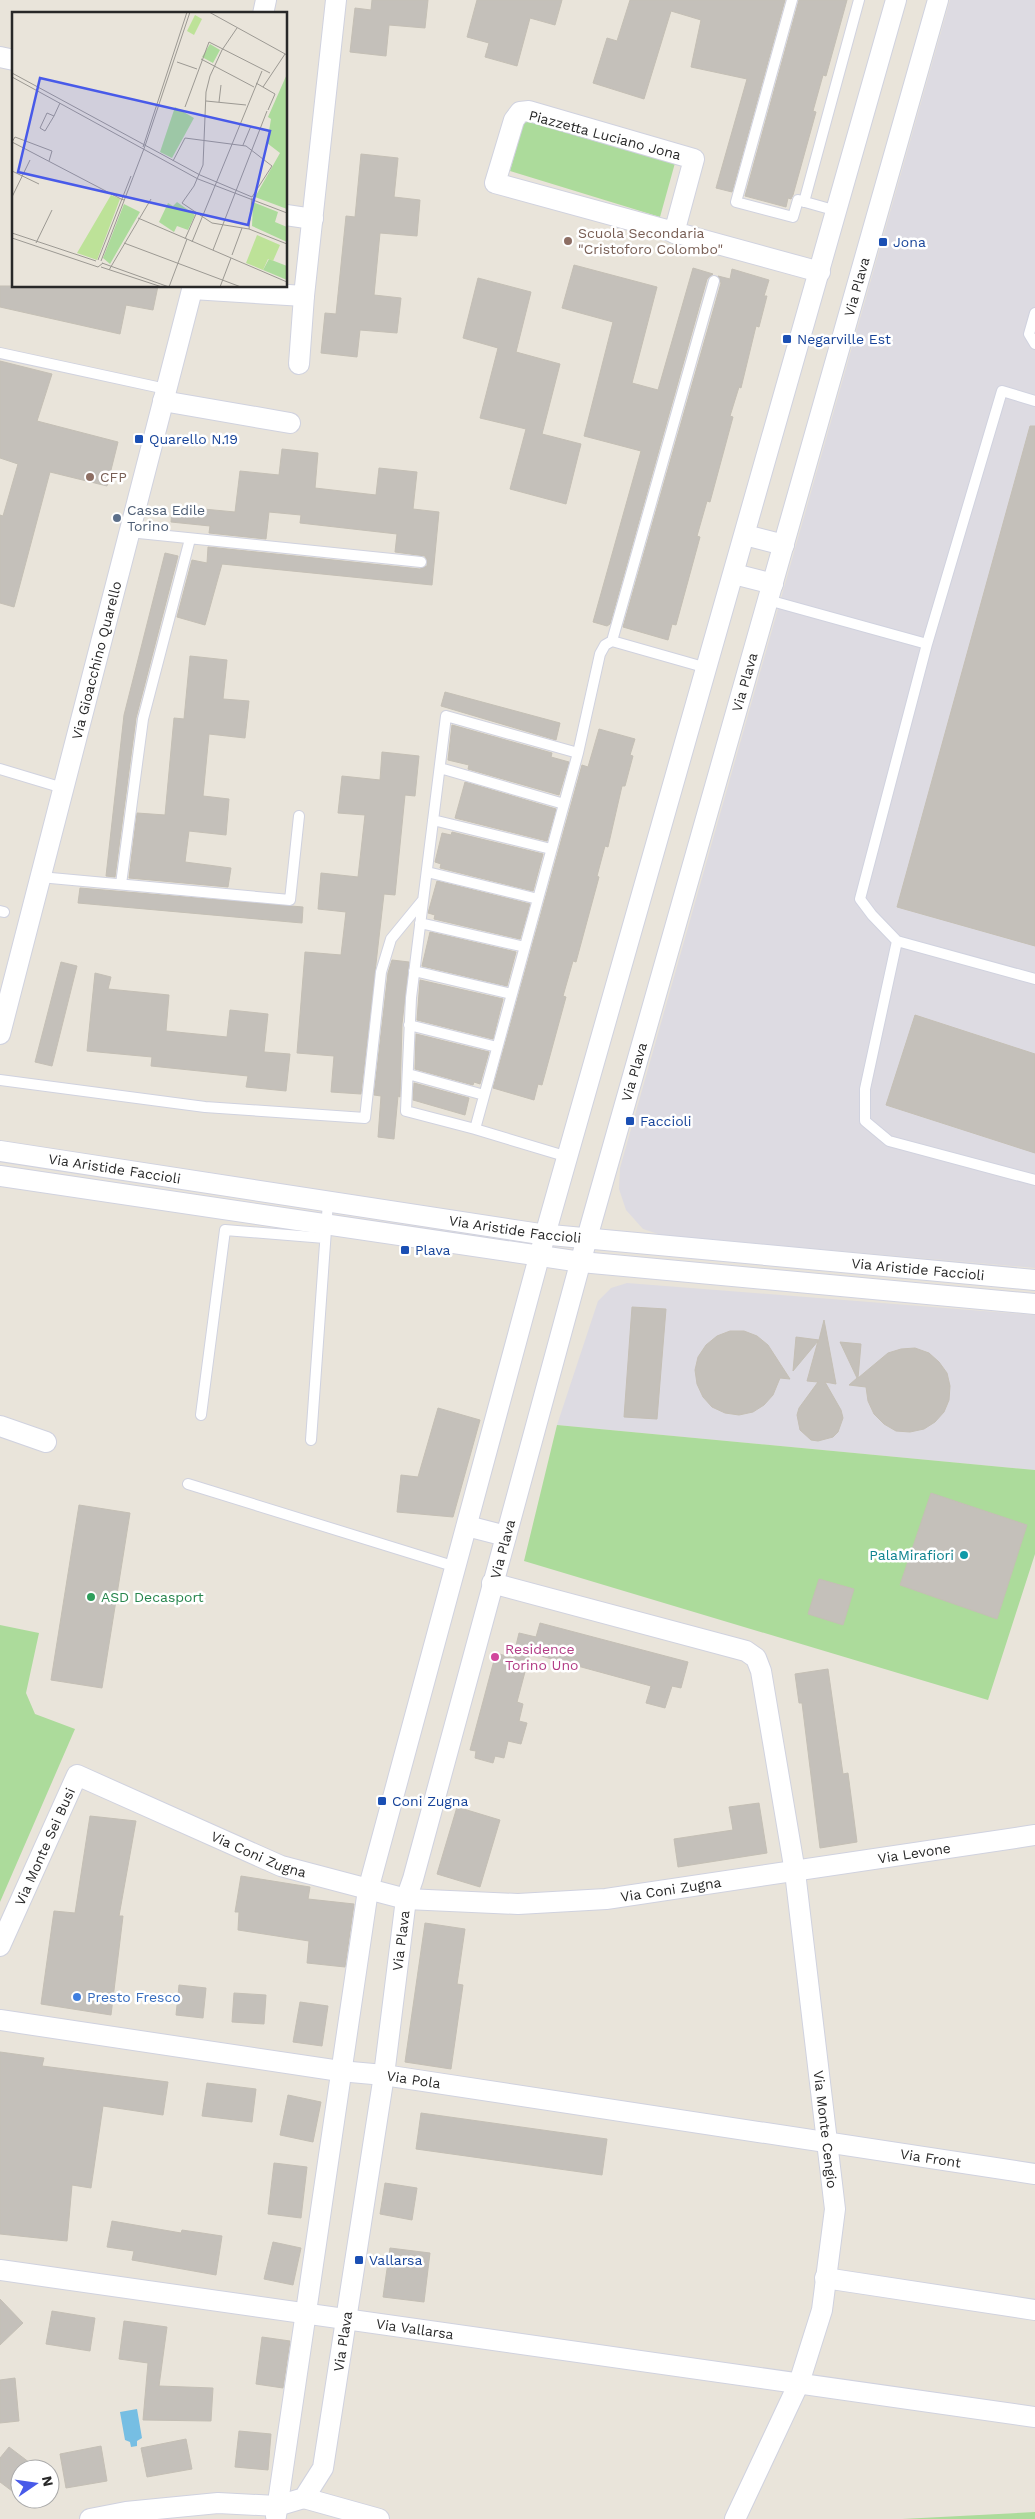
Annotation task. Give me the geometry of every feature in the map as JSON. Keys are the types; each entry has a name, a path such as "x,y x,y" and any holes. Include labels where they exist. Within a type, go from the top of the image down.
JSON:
{"street":[{"path":"276,2512 368,1890 545,1235 896,0"},
{"name":"Via Plava","path":"304,2498 323,2468 384,2075 406,1899 587,1238 938,0"},
{"path":"299,364 330,1"},
{"name":"Piazzetta Luciano Jona","path":"674,233 694,159 529,111 520,112 514,120 496,183 674,233 820,272"},
{"path":"288,215 312,219"},
{"path":"192,288 304,296"},
{"name":"Via Gioacchino Quarello","path":"0,1034 192,288"},
{"path":"165,395 290,423"},
{"path":"745,535 784,545"},
{"path":"734,574 771,592"},
{"name":"Via Aristide Faccioli","path":"0,1151 545,1235 1035,1280"},
{"name":"Via Aristide Faccioli","path":"0,1176 326,1231 541,1255 581,1262 1035,1304"},
{"path":"0,1426 46,1442"},
{"path":"467,1526 506,1536"},
{"path":"492,1584 746,1650 756,1658 761,1671 796,1872"},
{"name":"Via Coni Zugna","path":"77,1775 281,1866 406,1899 518,1904 606,1899 796,1872"},
{"name":"Via Monte Sei Busi","path":"0,1946 77,1775"},
{"name":"Via Levone","path":"796,1872 1035,1835"},
{"name":"Via Monte Cengio","path":"735,2519 799,2383 822,2310 835,2209 796,1872"},
{"name":"Via Pola","path":"0,2020 340,2071 384,2075 826,2142"},
{"name":"Via Front","path":"826,2142 1035,2174"},
{"name":"Via Vallarsa","path":"0,2270 799,2383"},
{"path":"825,2278 1035,2310"},
{"path":"799,2383 1035,2417"},
{"path":"90,2519 126,2512 218,2503 276,2512 304,2498 380,2519"}],"lane":[{"path":"792,0 736,202 793,217 798,200 837,211"},
{"path":"804,202 860,0"},
{"path":"475,1129 578,753 600,654 605,645 612,641 714,281"},
{"path":"1035,313 1029,334 1035,344"},
{"path":"0,353 165,395"},
{"path":"1035,401 1002,391 927,644 860,899 872,916 897,941 1035,979"},
{"path":"129,532 421,562"},
{"path":"121,884 142,719 190,539"},
{"path":"771,592 927,644"},
{"path":"612,641 707,668"},
{"path":"568,1157 406,1110 414,971 446,716 578,753"},
{"path":"440,768 564,804"},
{"path":"0,769 63,788"},
{"path":"40,877 290,900 300,816"},
{"path":"433,820 551,849"},
{"path":"427,872 538,899"},
{"path":"0,1080 205,1107 365,1118 381,972 391,939 423,899"},
{"path":"420,923 524,947"},
{"path":"897,941 865,1089 865,1121 889,1141 1035,1180"},
{"path":"414,971 512,994"},
{"path":"410,1025 497,1047"},
{"path":"408,1074 484,1095"},
{"path":"311,1440 328,1202"},
{"path":"201,1415 225,1230 326,1231"},
{"path":"188,1484 456,1567"}],"shaded area":[{"path":"950,0 1035,0 1035,1268 661,1235 643,1229 626,1210 619,1189 620,1168"},
{"path":"627,1283 1035,1315 1035,1470 557,1425 598,1301 611,1288"}],"green space":[{"path":"525,118 675,163 660,217 510,171"},
{"path":"557,1425 1035,1470 1035,1554 988,1700 524,1561"},
{"path":"0,1625 39,1633 26,1693 35,1714 75,1729 0,1902"},
{"path":"1035,2512 1035,2519 902,2519"}],"water":[{"path":"137,2409 142,2438 137,2441 137,2446 131,2447 130,2442 125,2440 120,2412"}],"building":[{"path":"372,0 428,0 425,28 389,25 386,56 350,52 355,8 371,10"},
{"path":"477,0 562,0 555,25 530,18 517,66 485,57 489,43 467,37"},
{"path":"630,0 785,0 732,192 716,188 747,79 691,67 701,20 671,11 644,99 593,83 607,38 617,41"},
{"path":"799,0 847,0 826,76 823,75 813,111 816,112 793,195 791,199 788,198 786,207 745,196"},
{"path":"361,154 398,158 394,197 420,200 417,236 380,233 374,295 401,298 397,333 360,330 357,357 321,353 325,313 336,314 346,216 355,217"},
{"path":"574,265 657,287 632,383 658,390 693,268 713,274 707,279 610,624 607,626 593,622 641,451 584,436 613,322 562,308"},
{"path":"732,269 769,280 764,296 767,296 759,327 756,326 741,388 739,387 730,416 733,417 710,502 707,501 697,536 700,537 676,625 672,624 668,640 623,627 721,283 718,276 730,279"},
{"path":"478,278 531,292 516,352 560,364 542,434 581,444 566,504 510,489 526,429 480,418 498,348 463,338"},
{"path":"0,286 12,286 12,288 158,288 153,310 126,305 120,334 0,307"},
{"name":"CFP","path":"0,361 52,374 37,421 118,442 107,486 50,472 14,607 0,603 0,515 3,516 18,464 0,458"},
{"path":"1030,426 1035,426 1035,946 897,907"},
{"path":"282,449 318,453 315,488 376,495 379,468 417,472 413,509 439,512 432,585 222,564 205,625 177,617 192,560 207,563 208,547 420,569 427,566 425,556 395,552 397,534 300,523 301,515 269,512 266,539 209,533 210,526 171,522 172,506 235,512 240,471 279,475"},
{"path":"165,553 178,556 136,718 115,877 106,876 124,715"},
{"path":"190,656 227,660 223,699 249,701 245,738 209,734 203,796 229,799 226,835 189,831 185,862 231,868 228,887 129,878 137,813 165,815 174,718 184,719"},
{"path":"445,692 560,723 556,740 441,706"},
{"path":"452,725 552,753 551,757 569,762 559,795 468,769 469,765 448,760"},
{"path":"599,729 635,739 630,755 633,756 625,786 622,786 608,847 605,846 597,876 599,877 576,962 573,961 563,996 566,997 542,1085 538,1084 534,1100 493,1088 582,765 588,767"},
{"path":"382,752 419,756 415,796 405,795 395,895 384,894 361,1094 331,1092 334,1056 297,1053 305,952 341,955 346,912 318,909 321,873 358,877 365,815 338,813 342,776 380,780"},
{"path":"465,782 556,809 547,841 455,818"},
{"path":"452,832 543,854 533,891 440,868 441,864 435,862 442,833 451,835"},
{"path":"437,881 530,904 520,939 434,919 435,915 428,913"},
{"path":"80,888 303,907 302,923 78,903"},
{"path":"430,932 516,952 507,986 422,966"},
{"path":"392,960 409,962 402,1024 400,1097 398,1096 394,1139 378,1137 381,1096 374,1095 388,973"},
{"path":"61,962 77,966 52,1066 35,1062"},
{"path":"95,973 111,977 108,989 169,995 166,1031 227,1037 230,1010 268,1014 264,1052 290,1054 286,1091 246,1087 248,1076 151,1066 152,1057 87,1051"},
{"path":"420,980 503,999 493,1039 417,1020"},
{"path":"915,1015 1035,1054 1035,1153 886,1105"},
{"path":"416,1034 489,1052 480,1084 474,1082 473,1085 415,1069"},
{"path":"414,1083 469,1098 465,1115 413,1100"},
{"path":"632,1307 666,1309 657,1419 624,1417"},
{"path":"824,1320 836,1384 825,1382 841,1410 843,1418 838,1432 833,1437 818,1441 811,1440 800,1430 797,1415 799,1408 818,1382 807,1381 818,1341 793,1371 796,1337 819,1340"},
{"path":"730,1331 744,1331 757,1336 768,1345 790,1379 780,1378 773,1395 764,1405 753,1412 739,1415 725,1413 712,1407 703,1397 697,1384 695,1370 698,1357 706,1345 717,1336"},
{"path":"840,1342 861,1344 858,1378 888,1353 901,1349 915,1348 929,1353 947,1373 950,1386 949,1400 944,1412 935,1422 924,1429 910,1432 896,1431 884,1424 874,1414 868,1401 866,1387 849,1385 857,1378"},
{"path":"438,1408 480,1420 453,1517 397,1512 401,1475 418,1477"},
{"name":"PalaMirafiori","path":"931,1493 1027,1525 997,1619 900,1585"},
{"name":"ASD Decasport","path":"79,1505 130,1513 102,1688 51,1680"},
{"path":"819,1579 854,1589 843,1625 808,1614"},
{"path":"540,1623 688,1662 681,1688 672,1686 665,1708 646,1703 651,1686 530,1653 517,1702 523,1704 519,1721 527,1723 521,1744 508,1741 504,1758 495,1756 493,1763 475,1758 476,1751 470,1750 496,1653 513,1658 519,1633 536,1637"},
{"path":"828,1669 843,1774 848,1773 857,1842 820,1848 802,1703 799,1703 795,1674"},
{"path":"759,1803 767,1853 678,1867 674,1839 733,1830 729,1807"},
{"path":"457,1807 500,1820 480,1887 437,1874"},
{"path":"90,1816 136,1821 119,1916 123,1916 111,2015 41,2004 54,1911 75,1913"},
{"path":"241,1876 310,1887 308,1899 354,1904 345,1967 307,1963 309,1941 238,1930 239,1912 235,1912"},
{"path":"425,1923 465,1929 457,1984 463,1985 451,2069 405,2062"},
{"path":"179,1985 206,1988 203,2018 176,2015"},
{"path":"234,1993 266,1995 264,2024 232,2022"},
{"path":"300,2002 328,2006 322,2046 293,2042"},
{"path":"0,2052 44,2058 42,2066 168,2082 163,2115 103,2106 91,2188 72,2185 67,2241 0,2234"},
{"path":"207,2083 256,2089 252,2122 202,2116"},
{"path":"288,2095 321,2102 313,2142 280,2135"},
{"path":"421,2113 607,2139 602,2175 416,2149"},
{"path":"274,2163 307,2167 301,2218 268,2214"},
{"path":"385,2183 417,2188 412,2220 380,2214"},
{"path":"112,2221 181,2233 182,2230 222,2236 216,2275 132,2260 134,2251 107,2247"},
{"path":"273,2242 301,2248 293,2285 264,2279"},
{"path":"390,2248 430,2253 424,2302 383,2297"},
{"path":"0,2299 23,2323 0,2345"},
{"path":"52,2311 95,2318 90,2351 46,2344"},
{"path":"124,2321 167,2327 159,2386 213,2388 211,2421 143,2420 148,2363 119,2359"},
{"path":"262,2337 290,2341 283,2388 256,2384"},
{"path":"15,2378 19,2421 0,2423 0,2380"},
{"path":"239,2431 271,2434 268,2470 235,2467"},
{"path":"186,2439 192,2469 147,2477 141,2448"},
{"path":"101,2446 107,2481 66,2488 60,2454"},
{"path":"9,2447 25,2459 10,2459 10,2490 0,2482 0,2458"}],"place":[{"name":"Scuola Secondaria \"Cristoforo Colombo\"","path":"568,241"},
{"name":"Jona","path":"883,242"},
{"name":"Negarville Est","path":"787,339"},
{"name":"Quarello N.19","path":"139,439"},
{"name":"CFP","path":"90,477"},
{"name":"Cassa Edile Torino","path":"117,518"},
{"name":"Faccioli","path":"630,1121"},
{"name":"Plava","path":"405,1250"},
{"name":"PalaMirafiori","path":"964,1555"},
{"name":"ASD Decasport","path":"91,1597"},
{"name":"Residence Torino Uno","path":"495,1657"},
{"name":"Coni Zugna","path":"382,1801"},
{"name":"Presto Fresco","path":"77,1997"},
{"name":"Vallarsa","path":"359,2260"}]}
